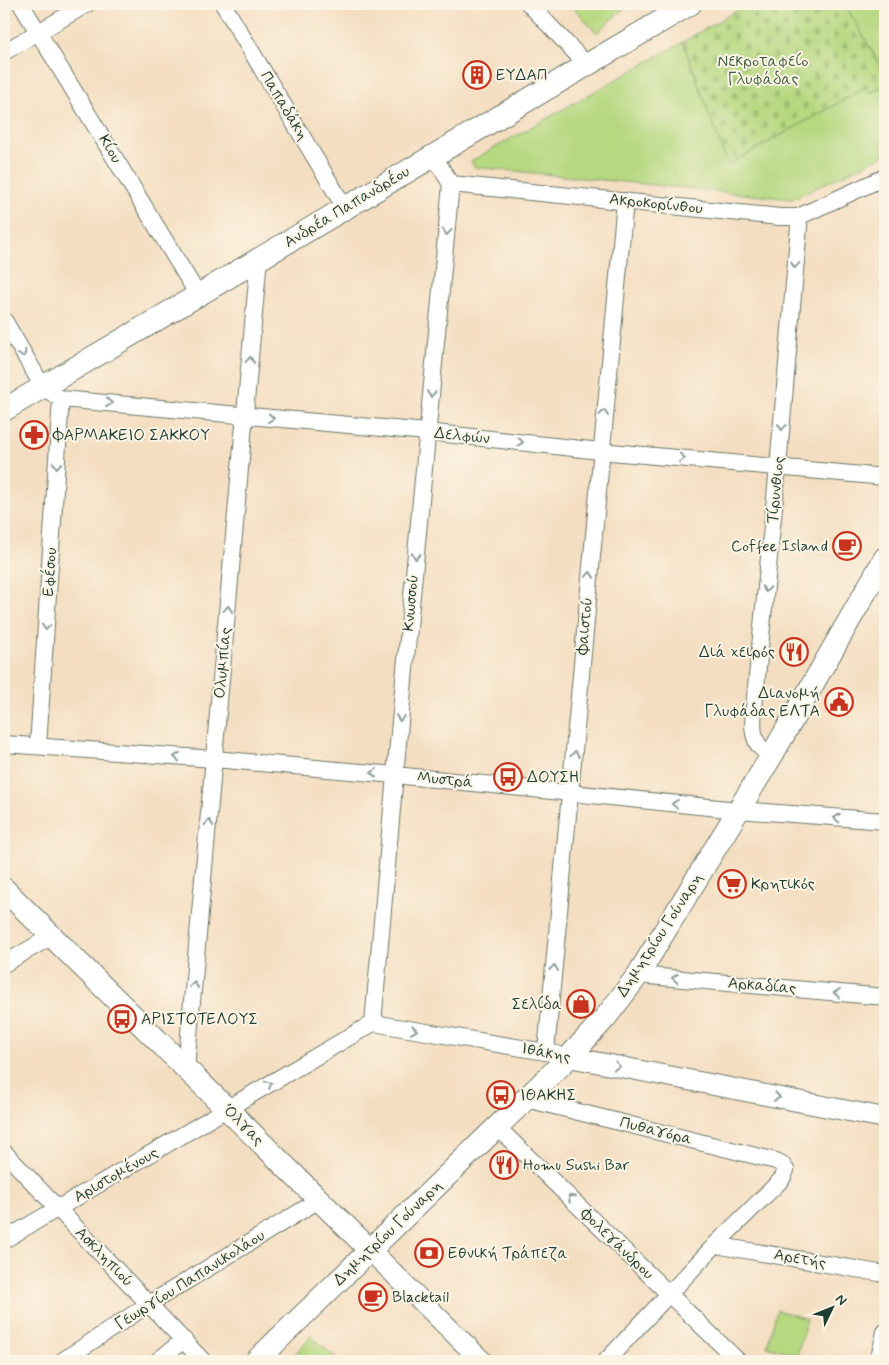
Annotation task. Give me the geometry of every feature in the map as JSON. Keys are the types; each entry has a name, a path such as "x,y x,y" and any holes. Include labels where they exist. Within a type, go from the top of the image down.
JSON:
{"main road":[{"name":"Ανδρέα Παπανδρέου","path":"4,410 52,393 198,295 690,4"},
{"name":"Δημητρίου Γούναρη","path":"256,1361 569,1057 606,1017 638,975 772,755 885,558"},
{"name":"Όλγας","path":"4,889 370,1250"}],"street":[{"name":"Κίου","path":"22,4 198,295"},
{"path":"4,52 87,4"},
{"name":"Παπαδάκη","path":"223,4 345,208"},
{"path":"529,4 587,65"},
{"path":"434,155 451,184"},
{"name":"Ακροκορίνθου","path":"451,184 780,217 798,217 885,177"},
{"name":"Κνωσσού","path":"373,1023 451,184"},
{"name":"Φαιστού","path":"546,1052 572,793 600,451 625,200"},
{"name":"Τίρυνθιος","path":"772,755 761,748 756,741 753,731 778,467 799,226 798,217"},
{"name":"Ολυμπίας","path":"186,1068 260,258"},
{"path":"4,320 52,393"},
{"name":"Δελφών","path":"52,393 245,416 885,477"},
{"name":"Εφέσου","path":"38,746 52,393"},
{"name":"Μυστρά","path":"4,744 214,759 395,775 738,810 885,821"},
{"path":"4,964 52,936"},
{"name":"Αρκαδίας","path":"638,975 885,997"},
{"path":"228,1109 373,1023"},
{"name":"Ιθάκης","path":"373,1023 546,1052 885,1118"},
{"name":"Πυθαγόρα","path":"526,1099 776,1161 785,1166 786,1170 782,1179 715,1245"},
{"name":"Αριστομένους","path":"4,1240 228,1109"},
{"name":"Φολεγάνδρου","path":"497,1127 738,1361"},
{"name":"Ασκληπιού","path":"4,1152 203,1361"},
{"name":"Γεωργίου Παπανικολάου","path":"62,1361 149,1304 319,1200"},
{"path":"606,1361 715,1245"},
{"name":"Αρετής","path":"715,1245 885,1274"},
{"name":"Όλγας","path":"370,1250 478,1360"},
{"path":"878,1361 885,1335"},
{"path":"157,1361 184,1340"}],"green space":[{"path":"570,4 629,4 597,33"},
{"name":"Νεκροταφείο Γλυφάδας","path":"747,4 845,4 885,74 885,84 871,93 867,87 728,165 683,42"},
{"path":"845,4 885,4 885,74"},
{"path":"683,42 728,165 867,87 871,93 885,84 885,155 792,199 474,167 471,161"},
{"path":"777,1310 807,1319 797,1355 767,1346"},
{"path":"311,1336 339,1361 289,1361"}],"place":[{"name":"ΕΥΔΑΠ","path":"477,75"},
{"name":"ΦΑΡΜΑΚΕΙΟ ΣΑΚΚΟΥ","path":"34,435"},
{"name":"Coffee Island","path":"847,546"},
{"name":"Διά χειρός","path":"794,652"},
{"name":"Διανομή Γλυφάδας ΕΛΤΑ","path":"839,702"},
{"name":"ΔΟΥΣΗ","path":"508,777"},
{"name":"Κρητικός","path":"732,884"},
{"name":"Σελίδα","path":"581,1004"},
{"name":"ΑΡΙΣΤΟΤΕΛΟΥΣ","path":"122,1019"},
{"name":"ΙΘΑΚΗΣ","path":"501,1095"},
{"name":"Homu Sushi Bar","path":"504,1165"},
{"name":"Εθνική Τράπεζα","path":"429,1253"},
{"name":"Blacktail","path":"373,1297"}]}
